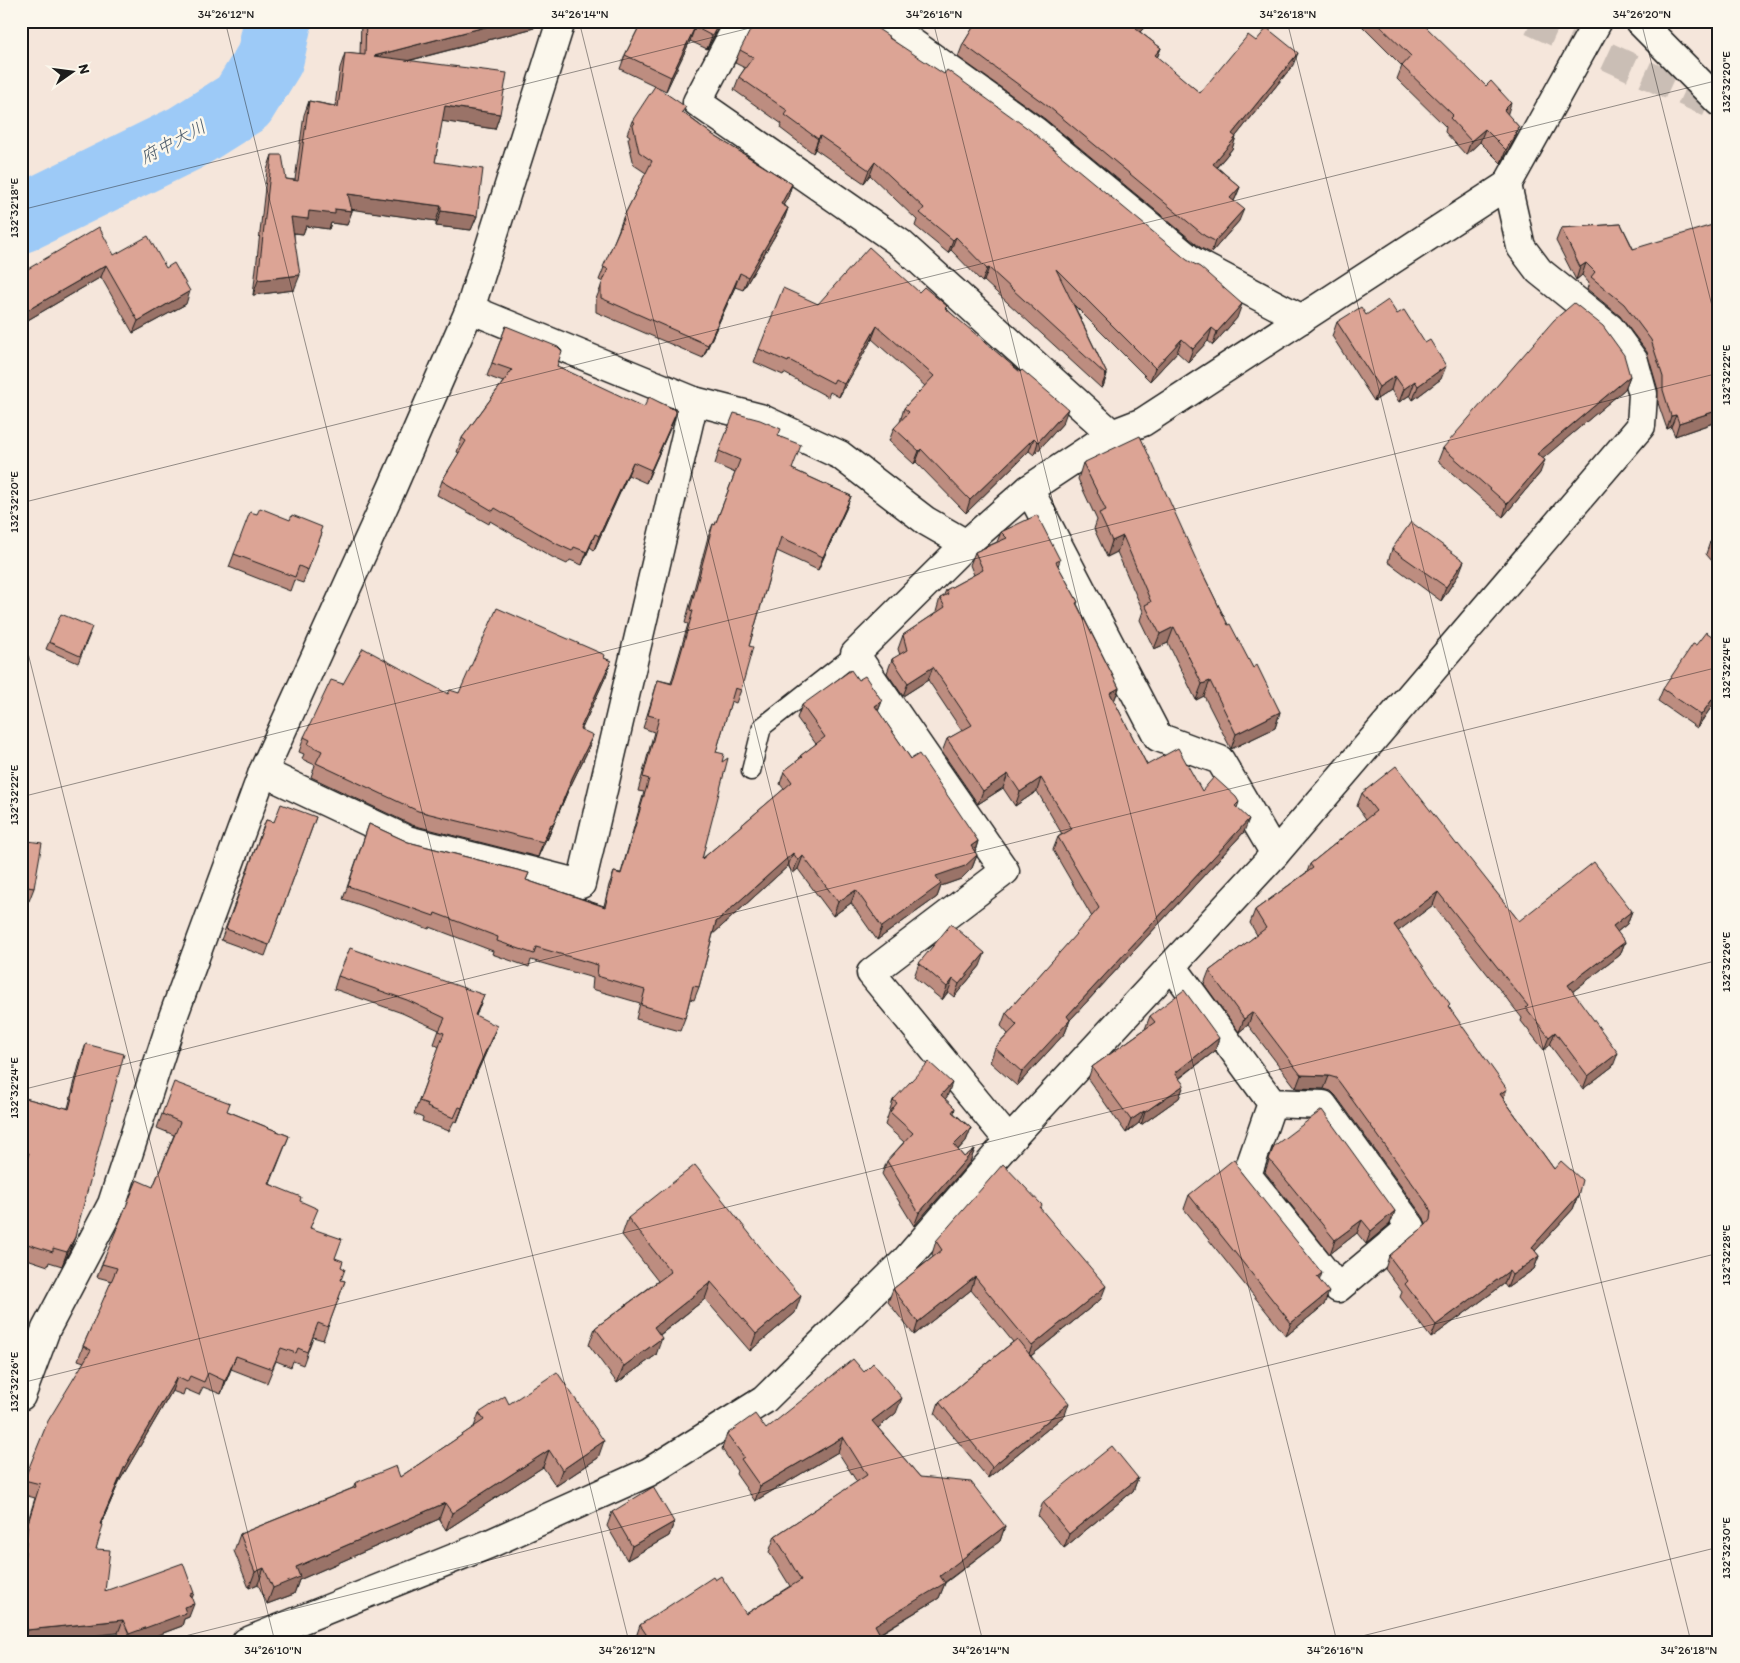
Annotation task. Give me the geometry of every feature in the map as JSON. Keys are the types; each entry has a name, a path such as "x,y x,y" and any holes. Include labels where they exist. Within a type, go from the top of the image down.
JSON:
{"street":[{"path":"21,1396 46,1329 112,1204 173,1017 263,772 388,497 470,309 561,21"},
{"path":"740,21 697,102 900,243 1112,434"},
{"path":"882,21 1035,131 1192,261 1302,319"},
{"path":"1009,1141 871,973 1005,871 855,654 966,544 1029,489 1112,434 1143,422 1507,185 1598,21"},
{"path":"1639,21 1719,102"},
{"path":"246,1642 488,1544 649,1472 764,1400 906,1260 1009,1141 1275,854 1641,426 1643,394 1634,361 1610,328 1540,271 1521,247 1507,185"},
{"path":"470,309 694,401 760,418 840,455 926,521 966,544"},
{"path":"263,772 407,840 582,884 694,401"},
{"path":"1029,489 1158,737 1220,760 1275,854"},
{"path":"1172,966 1272,1103"},
{"path":"1272,1103 1323,1105 1411,1227 1338,1288 1247,1175 1272,1103"}],"lane":[{"path":"751,771 762,727 855,654"}],"building":[{"path":"366,21 508,21 374,56 507,73 500,114 445,106 435,162 483,169 477,216 441,211 441,206 348,194 352,211 335,209 335,214 309,211 308,219 291,217 300,275 258,280 272,155 282,155 286,179 298,181 309,101 338,107 345,53 365,55"},
{"path":"642,21 720,21 712,36 695,27 671,77 625,55"},
{"path":"755,21 765,25 767,21 866,21 944,74 947,70 1030,130 1187,260 1200,267 1242,304 1217,332 1212,328 1193,349 1182,339 1155,368 1056,269 1106,375 989,268 987,269 956,237 953,240 920,213 924,208 875,162 869,170 820,136 818,139 785,115 788,111 739,77 753,57 740,50"},
{"path":"977,21 1143,21 1136,29 1161,48 1155,55 1200,93 1248,35 1256,41 1267,28 1298,53 1232,134 1236,137 1213,164 1240,187 1230,198 1244,209 1215,241 1205,236 1049,107 963,44"},
{"path":"1375,21 1420,21 1486,86 1491,81 1511,103 1504,110 1519,127 1506,150 1485,129 1471,141 1450,118 1453,115 1402,66 1411,56"},
{"path":"655,86 686,107 682,112 713,135 792,184 781,204 788,208 748,277 740,273 708,345 601,298 601,286 608,269 603,267 623,218 652,161 639,152 633,125 635,123 632,121"},
{"path":"1719,223 1719,410 1679,423 1676,415 1671,416 1663,390 1663,377 1651,340 1624,304 1591,277 1595,272 1586,263 1580,267 1561,228 1621,224 1633,249"},
{"path":"99,227 114,255 148,236 166,268 174,263 190,291 138,321 106,265 21,314 21,273"},
{"path":"869,247 919,292 924,287 947,306 945,308 1020,372 1022,370 1068,409 1038,442 1034,438 970,500 921,449 919,451 894,428 909,412 904,408 934,376 877,326 844,384 835,379 833,383 789,360 788,362 759,349 783,288 818,304"},
{"path":"1388,300 1397,314 1404,310 1425,343 1430,340 1446,366 1418,386 1415,381 1404,389 1395,376 1379,387 1337,322 1361,307 1366,315"},
{"path":"1574,303 1603,326 1624,355 1630,376 1537,454 1545,460 1507,504 1443,448 1554,320"},
{"path":"506,326 558,347 562,351 557,366 644,407 649,397 677,411 651,470 633,462 599,536 595,534 587,552 574,547 572,551 557,544 495,508 493,511 442,481 466,441 462,438 512,370 492,363"},
{"path":"734,413 760,420 781,429 778,436 801,445 792,469 851,496 823,557 781,537 749,646 753,647 741,690 735,688 716,752 724,754 722,762 728,758 702,859 792,782 784,771 825,737 802,705 851,670 858,680 865,676 882,701 875,706 911,759 919,754 956,808 978,841 971,846 977,855 965,866 936,876 941,884 882,927 856,890 838,902 803,856 798,860 793,853 716,922 699,987 693,986 685,1018 641,1005 645,990 597,976 598,965 536,947 534,954 497,941 498,937 435,913 434,916 348,886 369,824 408,842 529,873 526,880 605,907 614,872 621,874 649,779 643,777 659,718 648,715 658,680 672,684 693,611 690,610 713,524 715,525 740,460 719,451"},
{"path":"1140,436 1228,625 1230,624 1253,668 1257,665 1280,712 1236,734 1210,681 1202,684 1174,627 1160,634 1145,605 1151,602 1123,536 1112,541 1099,513 1106,510 1083,463"},
{"path":"260,508 290,520 292,515 322,527 320,532 322,533 308,570 299,566 295,577 234,554 250,512 257,514"},
{"path":"1037,515 1060,560 1056,562 1078,602 1076,603 1119,688 1110,693 1147,765 1178,748 1202,791 1214,777 1236,797 1239,802 1235,806 1249,819 1067,1016 1070,1020 1022,1072 995,1048 1017,1025 1006,1013 1099,908 1058,837 1072,829 1041,778 1020,792 1008,774 983,791 947,739 972,725 933,667 908,683 892,659 907,650 903,635 945,607 940,598 948,594 946,590 983,570 975,552 1007,538 1001,532"},
{"path":"1411,522 1464,561 1446,587 1392,549"},
{"path":"1719,534 1719,552 1710,542"},
{"path":"497,608 605,655 604,658 611,661 580,729 593,735 572,778 553,825 551,824 543,842 418,811 316,763 322,751 308,744 310,740 304,737 331,680 343,684 363,648 448,694 450,690 459,693"},
{"path":"61,614 92,627 80,656 49,642"},
{"path":"1706,632 1719,641 1719,690 1701,715 1663,689 1693,644 1696,645"},
{"path":"1396,766 1519,921 1594,862 1632,911 1613,926 1625,942 1568,985 1618,1053 1588,1076 1555,1032 1549,1037 1526,1008 1528,1006 1438,892 1394,925 1507,1089 1500,1094 1554,1169 1561,1161 1582,1180 1578,1196 1532,1247 1539,1256 1512,1275 1509,1271 1436,1325 1405,1284 1408,1281 1389,1256 1430,1220 1431,1212 1428,1205 1336,1078 1301,1075 1253,1012 1244,1019 1209,971 1266,928 1255,910 1313,868 1310,864 1376,811 1362,793"},
{"path":"281,804 316,817 269,945 226,929 266,820 274,822"},
{"path":"21,840 42,843 34,888 21,886"},
{"path":"951,924 985,953 959,984 953,979 947,987 919,963"},
{"path":"350,948 484,995 475,1015 497,1026 462,1108 459,1107 454,1118 427,1107 428,1104 419,1101 444,1033 439,1031 445,1018 407,1000 338,976"},
{"path":"1184,990 1219,1038 1175,1073 1184,1085 1131,1120 1092,1067 1155,1022 1150,1016"},
{"path":"86,1044 124,1054 75,1237 67,1252 53,1248 53,1252 21,1242 21,1179 29,1153 21,1151 21,1097 69,1109"},
{"path":"929,1062 952,1083 941,1095 955,1108 952,1112 971,1128 954,1145 964,1157 975,1149 919,1213 887,1161 913,1133 890,1112 897,1103 893,1100"},
{"path":"174,1082 230,1103 227,1111 289,1136 269,1184 301,1197 300,1201 318,1209 310,1228 342,1239 335,1258 343,1261 341,1267 345,1269 341,1280 345,1281 328,1327 318,1323 307,1352 298,1348 296,1353 281,1348 272,1369 236,1356 225,1381 208,1373 204,1382 190,1376 187,1382 177,1377 124,1468 100,1524 103,1525 96,1549 110,1550 105,1591 183,1563 194,1593 190,1594 194,1604 184,1607 186,1613 129,1634 123,1620 27,1630 22,1583 28,1523 40,1484 24,1480 48,1421 91,1350 83,1346 117,1268 102,1264 137,1180 153,1187 180,1122 162,1114"},
{"path":"1322,1110 1395,1211 1371,1231 1362,1220 1335,1240 1269,1159 1274,1146"},
{"path":"1234,1159 1240,1171 1322,1273 1317,1277 1329,1292 1291,1323 1189,1195"},
{"path":"1003,1164 1042,1205 1040,1208 1106,1286 1032,1346 975,1277 918,1322 893,1289 942,1250 936,1241"},
{"path":"695,1165 801,1296 756,1334 711,1282 654,1327 662,1338 624,1366 595,1328 671,1272 628,1218"},
{"path":"1017,1339 1069,1403 992,1467 939,1402"},
{"path":"853,1359 864,1372 873,1363 902,1398 872,1421 920,1477 971,1482 1005,1526 940,1576 945,1583 875,1625 884,1642 647,1642 650,1640 640,1625 713,1577 715,1580 721,1576 746,1614 801,1580 775,1536 867,1475 843,1437 760,1486 741,1459 744,1457 727,1434 755,1414 766,1429"},
{"path":"557,1372 604,1441 562,1470 549,1450 452,1513 445,1503 296,1567 300,1577 273,1588 264,1568 255,1572 240,1534 356,1487 355,1483 396,1466 400,1477 484,1420 479,1413 505,1396 509,1404"},
{"path":"1112,1446 1138,1478 1069,1534 1043,1502"},
{"path":"653,1487 674,1522 632,1546 612,1512"}],"waterway":[{"name":"府中大川","path":"21,219 186,138 243,102 270,58 278,21"}],"tunnel":[{"path":"1531,21 1719,108"}]}
